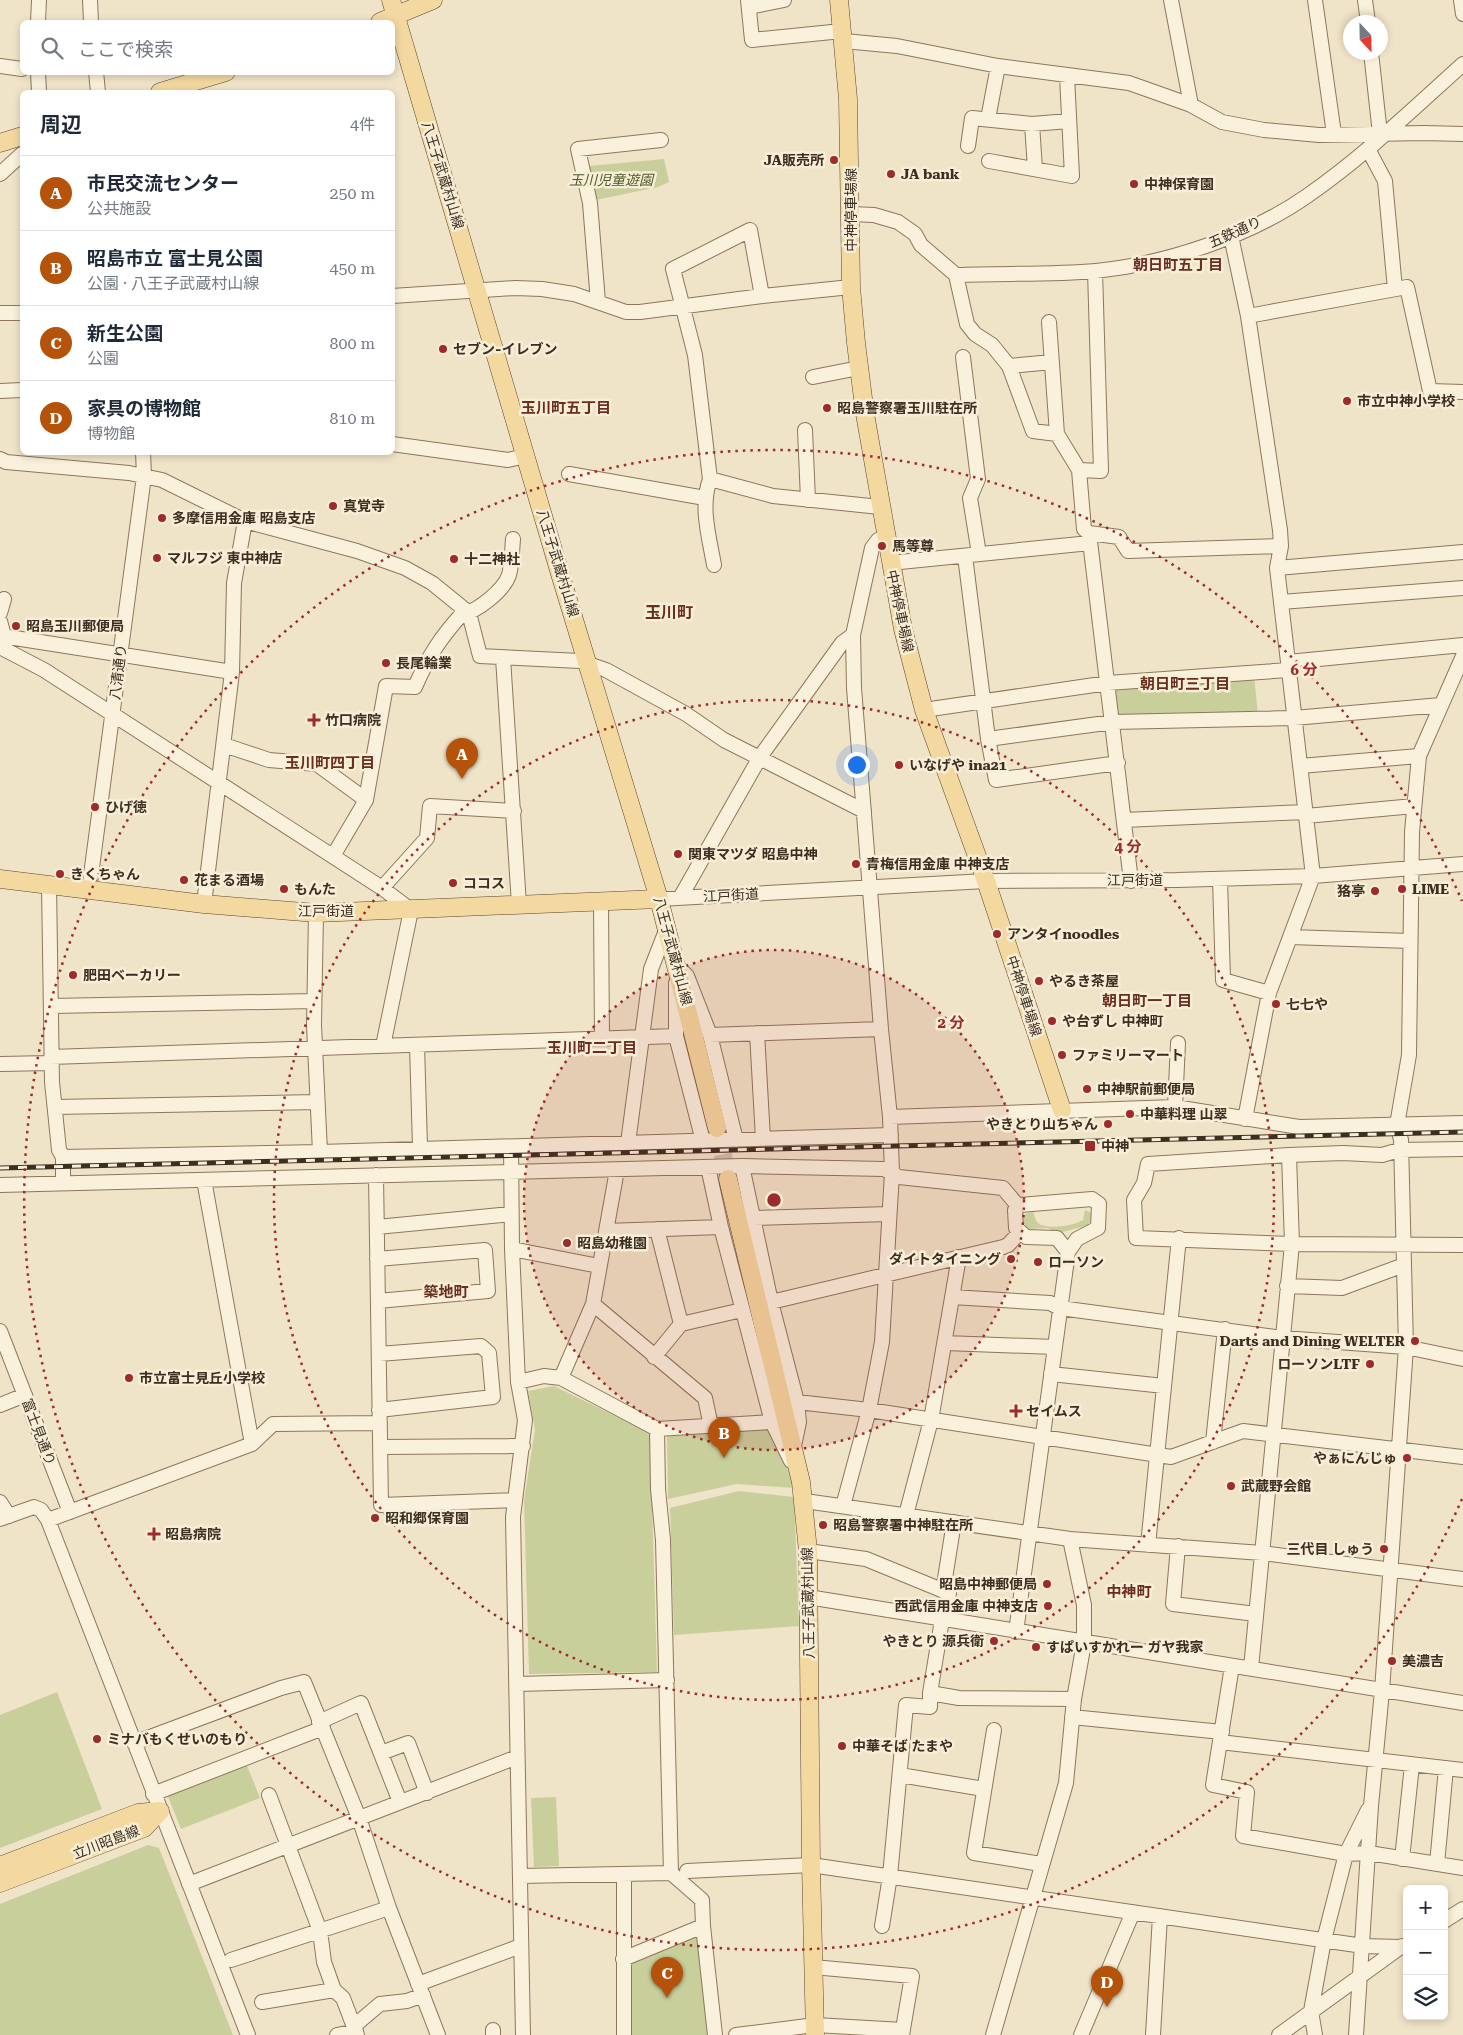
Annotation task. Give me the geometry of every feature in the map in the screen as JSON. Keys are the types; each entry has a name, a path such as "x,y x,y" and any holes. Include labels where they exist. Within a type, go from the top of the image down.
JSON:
{"main road":[{"path":"389,13 433,0"},
{"name":"中神停車場線","path":"839,0 850,146 851,287 859,368 885,537 903,629 924,710 986,881 1062,1110"},
{"name":"八王子武蔵村山線","path":"395,32 476,291 659,899 718,1128"},
{"path":"167,90 216,75"},
{"path":"0,143 20,137"},
{"name":"江戸街道","path":"0,879 204,904 316,913 659,899"},
{"name":"八王子武蔵村山線","path":"728,1179 793,1447 804,1501 808,1551 811,1865 815,2030"},
{"name":"立川昭島線","path":"0,1866 138,1812 160,1811"},
{"name":"立川昭島線","path":"0,1883 144,1828 160,1811"}],"street":[{"path":"38,20 39,0"},
{"path":"90,0 91,20"},
{"path":"784,0 748,3 752,40 843,36 998,66 1130,83 1191,105 1222,122 1264,130 1334,134 1463,134"},
{"path":"1315,0 1334,134"},
{"path":"1365,0 1367,15"},
{"path":"1461,0 1463,14"},
{"path":"1171,1 1191,105"},
{"path":"1372,60 1383,134"},
{"name":"五鉄通り","path":"956,275 1095,271 1146,263 1231,236 1306,197 1368,149 1463,64"},
{"path":"0,66 20,69"},
{"path":"988,119 998,66"},
{"path":"38,75 40,90"},
{"path":"96,75 98,90"},
{"path":"989,161 1072,176 1066,76"},
{"path":"965,139 972,118 1032,124 1069,121"},
{"path":"1032,124 1035,170"},
{"path":"598,302 590,203 578,149 661,140"},
{"path":"1368,149 1385,181 1395,289"},
{"path":"0,174 20,156"},
{"path":"851,214 874,215 898,222 915,234 921,245 956,275 967,324 975,334 992,345 1009,366 1033,431 1057,434"},
{"path":"714,565 705,498 710,479 695,355 673,268 750,230 762,296"},
{"path":"1231,236 1248,316 1281,546 1277,568 1313,876 1269,993 1245,1119"},
{"path":"1079,470 1100,471 1095,271"},
{"path":"1248,316 1407,286 1430,391 1463,392"},
{"path":"395,296 515,288 542,289 574,294 626,312 640,312 762,296 851,287"},
{"path":"0,313 20,313"},
{"path":"1049,322 1057,434 1079,470 1084,529 1090,538 1118,764 1130,880"},
{"path":"963,357 978,479 970,498 972,555 988,739 996,780 1118,764"},
{"path":"1009,366 1052,362"},
{"path":"813,378 859,368"},
{"path":"0,391 20,390"},
{"path":"805,430 808,500"},
{"path":"395,444 508,460 526,456"},
{"name":"八清通り","path":"89,890 144,476 142,455"},
{"path":"0,459 6,462 129,472 162,480 245,521 357,551 404,568 432,583 469,613 480,656 580,661 606,670 686,714 724,740 864,811"},
{"path":"569,474 705,498"},
{"path":"710,479 772,496 880,507"},
{"path":"204,904 232,672 234,583 245,521"},
{"path":"843,1506 869,1410 882,1342 892,1174 890,1117 881,1029 854,688 852,635 872,548 878,540 885,537"},
{"path":"890,563 972,555 1090,538 1119,537 1128,551 1281,546"},
{"path":"333,856 366,800 386,686 415,687 428,656 446,632 462,614 469,613 496,593 509,575 513,539"},
{"path":"1277,568 1463,552"},
{"path":"1281,602 1463,588"},
{"path":"0,613 4,599"},
{"path":"0,622 3,627 1,641"},
{"path":"680,898 760,757 842,643 852,635"},
{"path":"1,641 232,672"},
{"path":"1,641 382,888 411,910 383,1046"},
{"path":"924,710 1108,682 1288,666 1463,645"},
{"path":"1356,2035 1371,1806 1382,1691 1406,1347 1399,1150 1401,1140 1397,1125 1409,1055 1414,806 1419,756 1463,656"},
{"path":"503,658 520,904"},
{"path":"988,739 1113,722 1294,718 1441,705"},
{"path":"224,745 269,760 317,764 366,800"},
{"path":"1300,766 1419,756"},
{"path":"382,888 427,838 430,806 514,811"},
{"path":"1124,820 1306,814 1414,806"},
{"name":"江戸街道","path":"659,899 986,881 1220,879 1313,876 1412,870 1463,864"},
{"path":"1220,879 1224,980 1269,993"},
{"path":"49,885 51,1060 59,1150 63,1157 63,1183"},
{"path":"601,902 602,1038"},
{"path":"316,913 314,1002 320,1152"},
{"path":"628,1142 651,969 667,928"},
{"path":"1290,937 1410,941"},
{"path":"677,966 687,976 710,1035 736,1140"},
{"path":"677,966 676,1036 703,1141"},
{"path":"51,1006 314,1002"},
{"path":"710,1035 881,1029"},
{"path":"757,1033 763,1139"},
{"path":"0,1064 51,1060 383,1046 676,1036"},
{"path":"1175,1107 1178,1043"},
{"path":"416,1045 420,1148"},
{"path":"55,1107 317,1102"},
{"path":"890,1117 1175,1107 1315,1128 1463,1123"},
{"path":"63,1157 511,1147 891,1135"},
{"path":"511,1147 512,1250 518,1382 525,1420 523,1446 514,1500 523,2035"},
{"path":"1463,1148 1399,1150 1382,1155 1344,1153 1289,1155 1148,1164 1144,1183 1134,1200 1136,1238 1179,1238 1292,1244 1463,1245"},
{"path":"1251,1668 1292,1244 1289,1155"},
{"path":"742,1166 770,1302 796,1402 798,1422 793,1447"},
{"path":"0,1185 742,1166 884,1169 899,1177 1003,1188 1018,1206"},
{"path":"708,1167 721,1227 772,1422 801,1482"},
{"path":"561,1378 593,1304 618,1170"},
{"path":"376,1176 381,1505 514,1500"},
{"path":"204,1180 252,1444"},
{"path":"1016,1632 1068,1252 1077,1239 1098,1228 1100,1221 1099,1204 1095,1200 1018,1206"},
{"path":"1018,1206 1015,1215 1019,1233 1026,1237 1053,1236 1092,1227 1100,1221"},
{"path":"377,1227 511,1214"},
{"path":"752,1218 889,1214"},
{"path":"606,1231 721,1227"},
{"path":"657,1229 681,1324"},
{"path":"770,1302 1008,1245 1019,1233"},
{"path":"1053,1236 1060,1241 1068,1252"},
{"path":"1148,1545 1179,1238"},
{"path":"377,1259 485,1250 488,1291 378,1300"},
{"path":"512,1250 599,1266"},
{"path":"906,1515 931,1420 959,1257"},
{"path":"1288,1286 1342,1288 1404,1265"},
{"path":"952,1297 1050,1303 1060,1308 1171,1321 1283,1338 1406,1347 1463,1359"},
{"path":"593,1304 705,1398 711,1426"},
{"path":"654,1357 681,1324 742,1310"},
{"path":"1213,1442 1225,1330"},
{"name":"富士見通り","path":"0,1331 70,1512"},
{"path":"945,1343 1055,1347"},
{"path":"48,1520 252,1444 273,1424 380,1417 494,1397 489,1353 481,1346 379,1354"},
{"path":"1051,1374 1164,1386"},
{"path":"518,1382 544,1376 561,1378 657,1429 772,1422"},
{"path":"0,1405 25,1395"},
{"path":"796,1402 869,1410 1171,1457 1244,1431 1463,1457"},
{"path":"657,1429 667,1680 671,1873"},
{"path":"381,1447 523,1446"},
{"path":"804,1501 1070,1539 1262,1553 1463,1579"},
{"path":"0,1502 5,1518 34,1507 41,1510 48,1520 248,2035"},
{"path":"943,1590 954,1522"},
{"path":"993,2035 1066,1783 1074,1699 1084,1643 1084,1605 1070,1539"},
{"path":"1178,1546 1173,1604 1256,1614"},
{"path":"808,1551 866,1559 949,1593 930,1692 930,1707 906,1704 890,1876 881,1926"},
{"path":"808,1597 1463,1703"},
{"path":"1232,1666 1213,1785 1248,1792 1243,1836 1346,1854 1369,1853 1463,1868"},
{"path":"516,1684 667,1680"},
{"path":"134,1743 281,1688 304,1682 359,1818 389,1908 438,2035"},
{"path":"930,1692 959,1698 1074,1699"},
{"path":"154,1794 321,1725 362,1702 400,1802"},
{"path":"1072,1717 1376,1758 1412,1765 1463,1770"},
{"path":"994,1730 974,1854 1041,1864"},
{"path":"381,1753 408,1743 427,1793"},
{"path":"189,1884 517,1757"},
{"path":"1402,1859 1412,1765"},
{"path":"1437,1864 1446,1768"},
{"path":"900,1775 984,1789"},
{"path":"269,1795 320,1931 324,1962 334,1990 343,1998 356,2031"},
{"path":"1315,2035 1311,2011 1324,1940 1346,1854 1371,1806"},
{"path":"687,1871 811,1865 1363,1946 1403,1945"},
{"path":"520,1876 671,1873 702,1900 715,2035"},
{"path":"624,1875 624,2035"},
{"path":"231,1960 389,1908"},
{"path":"1448,1918 1463,1909"},
{"path":"1081,2035 1134,1912"},
{"path":"1153,2035 1160,1916"},
{"path":"623,1959 703,1926"},
{"path":"337,2035 356,2031 380,2004 407,2001 421,1990 521,1946"},
{"path":"1279,2035 1403,1946"},
{"path":"736,2035 815,2030 903,2032 912,1976 813,1967"},
{"path":"262,2002 334,1990"}],"green space":[{"name":"玉川児童遊園","path":"664,159 669,182 658,187 596,200 589,166"},
{"path":"1254,675 1258,716 1116,718 1112,684"},
{"path":"1085,1210 1090,1212 1092,1217 1089,1225 1059,1233 1047,1228 1030,1229 1026,1227 1023,1221 1025,1214 1033,1212 1037,1222 1042,1225 1054,1227 1067,1225 1083,1220"},
{"path":"554,1386 650,1433 657,1672 529,1674 524,1500 535,1430 528,1391"},
{"path":"766,1428 793,1480 794,1488 737,1484 668,1499 667,1436"},
{"path":"739,1491 794,1497 799,1626 674,1635 670,1508"},
{"path":"57,1692 102,1809 0,1848 0,1715"},
{"path":"246,1763 260,1798 181,1829 167,1794"},
{"path":"556,1797 559,1866 534,1867 531,1798"},
{"path":"148,1845 159,1848 233,2035 0,2035 0,1904"},
{"path":"699,1935 711,2035 630,2035 627,1961"}],"tunnel":[{"path":"717,1128 728,1179"}],"railway":[{"path":"0,1168 1463,1132"}],"place":[{"name":"JA販売所","path":"834,160"},
{"name":"JA bank","path":"891,174"},
{"name":"中神保育園","path":"1134,184"},
{"name":"セブン-イレブン","path":"443,349"},
{"name":"市立中神小学校","path":"1347,401"},
{"name":"昭島警察署玉川駐在所","path":"827,408"},
{"name":"真覚寺","path":"333,506"},
{"name":"多摩信用金庫 昭島支店","path":"162,518"},
{"name":"馬等尊","path":"882,546"},
{"name":"マルフジ 東中神店","path":"157,558"},
{"name":"十二神社","path":"454,559"},
{"name":"昭島玉川郵便局","path":"16,626"},
{"name":"長尾輪業","path":"386,663"},
{"name":"竹口病院","path":"314,720"},
{"name":"いなげや ina21","path":"899,765"},
{"name":"市民交流センター","path":"462,779"},
{"name":"ひげ徳","path":"95,807"},
{"name":"関東マツダ 昭島中神","path":"678,854"},
{"name":"青梅信用金庫 中神支店","path":"856,864"},
{"name":"きくちゃん","path":"60,874"},
{"name":"花まる酒場","path":"184,880"},
{"name":"ココス","path":"453,883"},
{"name":"もんた","path":"284,889"},
{"name":"LIME","path":"1402,889"},
{"name":"狢亭","path":"1375,891"},
{"name":"アンタイnoodles","path":"997,934"},
{"name":"肥田ベーカリー","path":"73,975"},
{"name":"やるき茶屋","path":"1039,981"},
{"name":"七七や","path":"1276,1004"},
{"name":"や台ずし 中神町","path":"1052,1021"},
{"name":"ファミリーマート","path":"1062,1055"},
{"name":"中神駅前郵便局","path":"1087,1089"},
{"name":"中華料理 山翠","path":"1130,1114"},
{"name":"やきとり山ちゃん","path":"1108,1124"},
{"name":"中神","path":"1090,1146"},
{"name":"昭島幼稚園","path":"567,1243"},
{"name":"ダイトタイニング","path":"1011,1259"},
{"name":"ローソン","path":"1038,1262"},
{"name":"Darts and Dining WELTER","path":"1415,1341"},
{"name":"ローソンLTF","path":"1370,1364"},
{"name":"市立富士見丘小学校","path":"129,1378"},
{"name":"セイムス","path":"1016,1411"},
{"name":"昭島市立 富士見公園","path":"724,1458"},
{"name":"やぁにんじゅ","path":"1407,1458"},
{"name":"武蔵野会館","path":"1231,1486"},
{"name":"昭和郷保育園","path":"375,1518"},
{"name":"昭島警察署中神駐在所","path":"823,1525"},
{"name":"昭島病院","path":"154,1534"},
{"name":"三代目 しゅう","path":"1384,1549"},
{"name":"昭島中神郵便局","path":"1047,1584"},
{"name":"西武信用金庫 中神支店","path":"1048,1606"},
{"name":"やきとり 源兵衛","path":"994,1641"},
{"name":"すぱいすかれー ガヤ我家","path":"1036,1647"},
{"name":"美濃吉","path":"1392,1661"},
{"name":"ミナバもくせいのもり","path":"97,1739"},
{"name":"中華そば たまや","path":"842,1746"},
{"name":"新生公園","path":"667,1998"},
{"name":"家具の博物館","path":"1107,2007"}],"district":[{"name":"朝日町五丁目","path":"1178,265"},
{"name":"玉川町五丁目","path":"566,408"},
{"name":"玉川町","path":"669,612"},
{"name":"朝日町三丁目","path":"1185,684"},
{"name":"玉川町四丁目","path":"330,763"},
{"name":"朝日町一丁目","path":"1147,1001"},
{"name":"玉川町二丁目","path":"592,1048"},
{"name":"築地町","path":"446,1292"},
{"name":"中神町","path":"1129,1592"}]}
